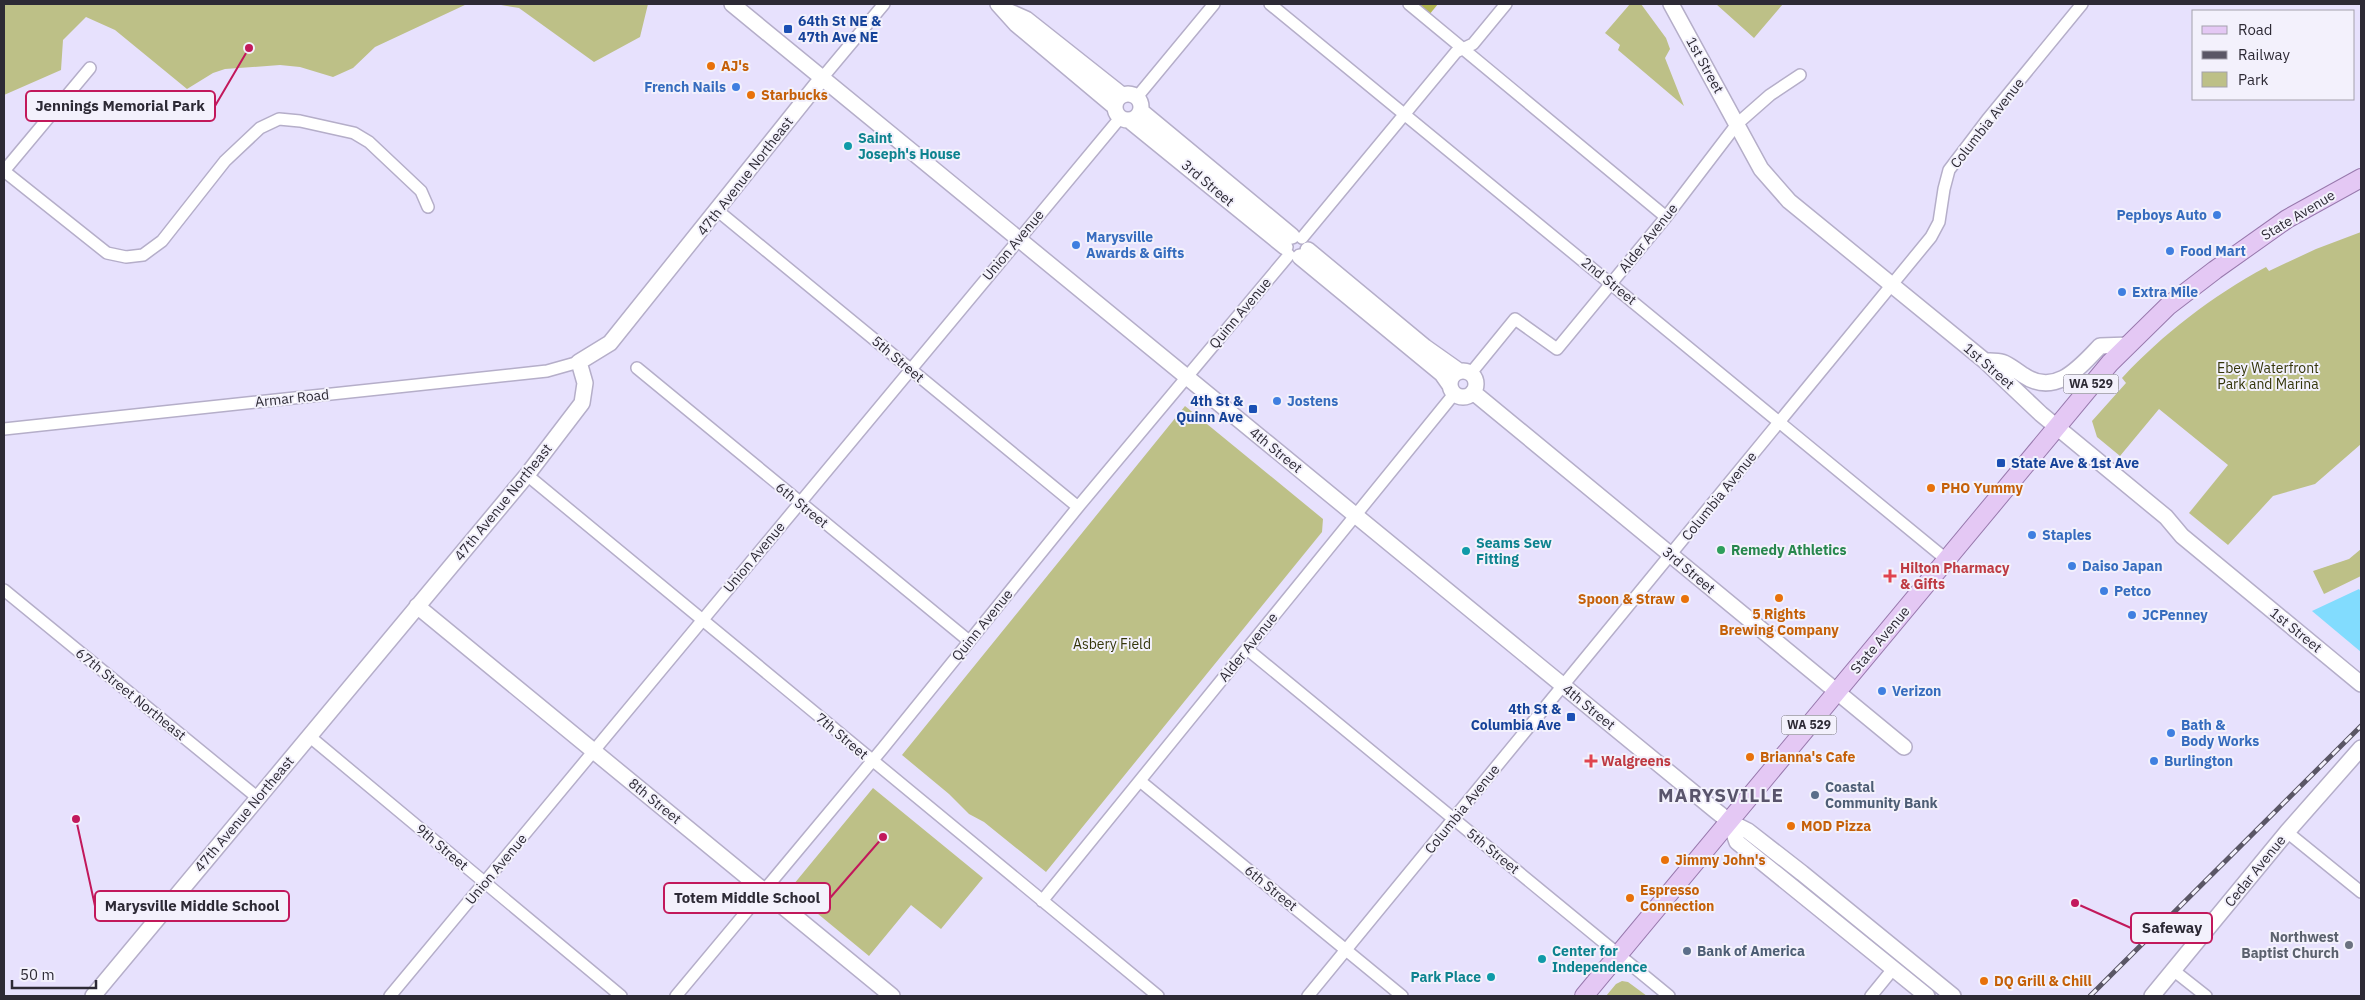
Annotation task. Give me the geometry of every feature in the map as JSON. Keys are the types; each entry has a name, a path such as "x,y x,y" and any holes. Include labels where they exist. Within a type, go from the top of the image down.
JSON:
{"main road":[{"name":"State Avenue","path":"1584,996 2090,386 2168,306 2258,238 2361,178"}],"street":[{"name":"4th Street","path":"732,4 1730,822 1748,831 1802,873 1951,996"},
{"name":"47th Avenue Northeast","path":"97,995 527,474 582,403 585,383 580,362 610,343 718,211 823,77 884,4"},
{"name":"Union Avenue","path":"390,996 1214,4"},
{"name":"2nd Street","path":"1270,4 1947,560"},
{"path":"1409,4 1666,217"},
{"name":"Quinn Avenue","path":"676,996 872,761 1078,507 1296,247 1404,114 1456,52 1473,44 1506,4"},
{"name":"1st Street","path":"1671,4 1761,168 1789,201 1985,361 2056,426 2166,517 2182,536 2361,684"},
{"name":"Columbia Avenue","path":"1308,996 1931,237 1939,222 1944,188 1949,170 1987,120 2082,4"},
{"name":"3rd Street","path":"1001,6 1016,24 1127,108 1296,247 1442,374 1452,389"},
{"path":"90,68 4,171 107,253 126,257 143,255 162,241 225,161 260,128 279,119 300,121 354,133 369,142 421,191 428,207"},
{"path":"1737,124 1770,95 1800,75"},
{"name":"Alder Avenue","path":"1465,372 1515,319 1557,349 1666,217 1737,124"},
{"name":"5th Street","path":"718,211 1078,507"},
{"name":"3rd Street","path":"1296,247 1425,347 1465,372"},
{"path":"1985,361 2002,360 2025,377 2039,383 2052,383 2065,380 2100,346 2129,345"},
{"name":"Armar Road","path":"4,429 547,371 580,362"},
{"name":"6th Street","path":"637,368 969,641"},
{"path":"1465,372 1476,382 1473,392 1464,397 1452,389 1452,375 1465,372"},
{"name":"Alder Avenue","path":"1042,901 1356,515 1452,389"},
{"name":"3rd Street","path":"1473,392 1836,693 1904,747"},
{"name":"7th Street","path":"527,474 1158,996"},
{"name":"67th Street Northeast","path":"4,590 258,798"},
{"name":"8th Street","path":"417,606 892,996"},
{"name":"5th Street","path":"1247,649 1669,996"},
{"name":"9th Street","path":"309,736 621,996"},
{"name":"Cedar Avenue","path":"2152,996 2286,832 2361,748"},
{"name":"6th Street","path":"1140,781 1402,996"},
{"name":"4th Street","path":"1730,822 1737,842 1927,996"},
{"path":"2286,832 2361,892"},
{"path":"1870,996 1896,965 1902,964 1938,993 1951,996"},
{"path":"2173,970 2206,996"}],"green space":[{"path":"4,4 467,4 375,47 353,68 333,77 300,67 280,65 225,69 213,73 187,89 115,30 86,17 63,40 61,70 4,95"},
{"path":"495,4 648,4 640,37 594,62 519,8"},
{"path":"1630,4 1641,4 1666,38 1670,49 1665,58 1684,106 1618,50 1620,45 1605,33"},
{"path":"1716,4 1783,4 1754,38"},
{"name":"Ebey Waterfront Park and Marina","path":"2361,232 2361,444 2315,484 2273,496 2228,545 2189,513 2228,465 2159,409 2120,456 2097,437 2092,421 2126,383 2122,378 2154,346 2226,290 2266,267 2269,271 2316,249"},
{"name":"Asbery Field","path":"1185,406 1323,519 1322,532 1046,872 984,822 969,814 949,794 902,755"},
{"path":"2361,549 2361,576 2324,594 2313,571 2349,559"},
{"path":"873,788 983,878 941,929 911,905 869,956 789,890"},
{"path":"1622,981 1628,982 1647,996 1606,996 1616,984"}],"shaded area":[{"path":"1416,4 1438,4 1429,15"}],"water":[{"path":"2359,589 2361,592 2361,652 2312,611"}],"railway":[{"path":"2090,996 2361,726"}],"place":[{"name":"64th St NE & 47th Ave NE","path":"788,29"},
{"name":"Jennings Memorial Park","path":"249,48"},
{"name":"AJ's","path":"711,66"},
{"name":"French Nails","path":"736,87"},
{"name":"Starbucks","path":"751,95"},
{"name":"Saint Joseph's House","path":"848,146"},
{"name":"Pepboys Auto","path":"2217,215"},
{"name":"Marysville Awards & Gifts","path":"1076,245"},
{"name":"Food Mart","path":"2170,251"},
{"name":"Extra Mile","path":"2122,292"},
{"name":"Jostens","path":"1277,401"},
{"name":"4th St & Quinn Ave","path":"1253,409"},
{"name":"State Ave & 1st Ave","path":"2001,463"},
{"name":"PHO Yummy","path":"1931,488"},
{"name":"Staples","path":"2032,535"},
{"name":"Remedy Athletics","path":"1721,550"},
{"name":"Seams Sew Fitting","path":"1466,551"},
{"name":"Daiso Japan","path":"2072,566"},
{"name":"Hilton Pharmacy & Gifts","path":"1890,576"},
{"name":"Petco","path":"2104,591"},
{"name":"5 Rights Brewing Company","path":"1779,598"},
{"name":"Spoon & Straw","path":"1685,599"},
{"name":"JCPenney","path":"2132,615"},
{"name":"Verizon","path":"1882,691"},
{"name":"4th St & Columbia Ave","path":"1571,717"},
{"name":"Bath & Body Works","path":"2171,733"},
{"name":"Brianna's Cafe","path":"1750,757"},
{"name":"Walgreens","path":"1591,761"},
{"name":"Burlington","path":"2154,761"},
{"name":"Coastal Community Bank","path":"1815,795"},
{"name":"Marysville Middle School","path":"76,819"},
{"name":"MOD Pizza","path":"1791,826"},
{"name":"Totem Middle School","path":"883,837"},
{"name":"Jimmy John's","path":"1665,860"},
{"name":"Espresso Connection","path":"1630,898"},
{"name":"Safeway","path":"2075,903"},
{"name":"Northwest Baptist Church","path":"2349,945"},
{"name":"Bank of America","path":"1687,951"},
{"name":"Center for Independence","path":"1542,959"},
{"name":"Park Place","path":"1491,977"},
{"name":"DQ Grill & Chill","path":"1984,981"}],"district":[{"name":"MARYSVILLE","path":"1721,795"}]}
